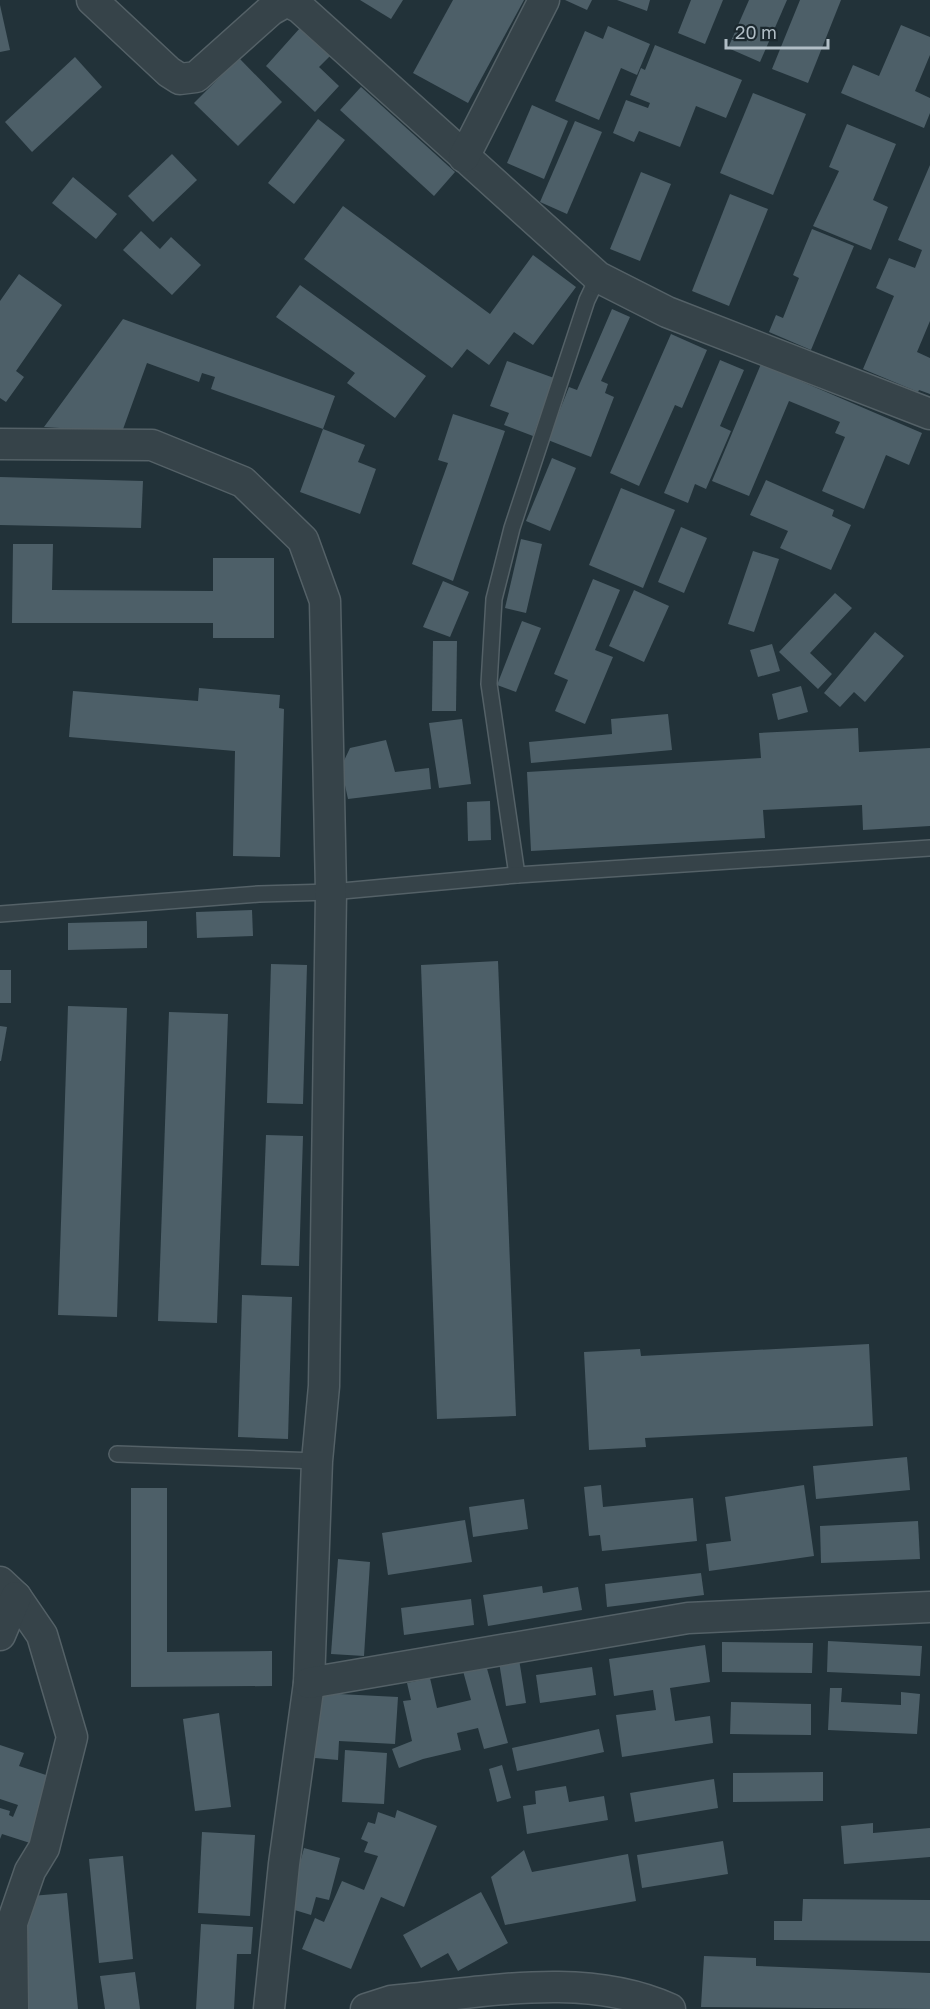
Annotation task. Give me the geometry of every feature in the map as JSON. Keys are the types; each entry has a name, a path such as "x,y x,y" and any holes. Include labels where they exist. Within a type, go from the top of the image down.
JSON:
{"street":[{"path":"92,0 180,79 196,77 271,10 287,1 300,8 598,277 667,312 930,414"},
{"path":"464,158 544,0"},
{"path":"0,444 152,445 243,482 303,540 325,601 331,892 324,1375 317,1461 309,1683 284,1864 269,2009"},
{"path":"0,1635 8,1590"},
{"path":"8,1590 42,1635 72,1737 44,1848 30,1871 12,1923 13,2009"},
{"path":"309,1683 688,1618 930,1607"},
{"path":"366,2009 391,2001 480,1999 579,1986 643,1997 670,2009"}],"lane":[{"path":"516,875 489,684 494,598 516,516 587,300 598,277"},
{"path":"0,914 259,894 331,892 516,875 930,848"},
{"path":"117,1454 317,1461"}],"building":[{"path":"360,0 403,0 391,19"},
{"path":"453,0 524,0 468,103 413,73"},
{"path":"565,0 592,0 587,10"},
{"path":"617,0 650,0 647,11"},
{"path":"691,0 723,0 705,44 678,33"},
{"path":"749,0 787,0 760,62 728,48"},
{"path":"800,0 841,0 808,83 772,69"},
{"path":"0,5 10,50 0,52"},
{"path":"901,25 930,37 930,55 915,91 930,98 930,113 924,128 841,93 853,65 879,76"},
{"path":"608,26 650,44 637,75 621,68 599,120 555,101 585,31 603,39"},
{"path":"300,28 330,56 319,67 339,86 315,112 266,66"},
{"path":"655,45 742,80 726,118 696,106 680,147 639,131 634,142 613,133 626,100 648,108 650,103 630,95 641,68 645,70"},
{"path":"75,57 102,87 32,152 5,122"},
{"path":"239,58 282,102 238,146 194,103"},
{"path":"361,87 455,172 434,196 340,110"},
{"path":"753,93 806,114 773,195 720,173"},
{"path":"532,105 568,121 544,179 507,163"},
{"path":"318,119 345,140 294,204 268,183"},
{"path":"575,121 602,132 567,214 540,202"},
{"path":"847,124 896,144 873,200 888,207 871,250 813,226 839,171 829,167"},
{"path":"172,154 197,180 153,222 128,196"},
{"path":"930,165 930,321 917,352 930,358 930,394 919,390 918,392 863,369 894,296 876,288 889,258 915,268 922,250 898,240"},
{"path":"641,172 671,184 640,261 610,249"},
{"path":"73,177 117,214 96,239 52,203"},
{"path":"730,194 768,209 729,306 692,291"},
{"path":"343,206 490,314 533,255 576,287 533,345 514,332 489,365 467,349 452,368 304,259"},
{"path":"812,229 854,246 811,350 769,332 776,315 783,318 799,278 793,275"},
{"path":"141,231 160,249 171,237 201,265 172,295 123,250"},
{"path":"19,274 62,305 16,371 24,377 6,402 0,398 0,301"},
{"path":"300,285 426,376 395,418 347,383 355,373 276,317"},
{"path":"612,309 630,317 601,381 608,384 605,393 614,397 591,457 548,440 569,387 577,390"},
{"path":"123,319 335,396 323,429 211,389 215,377 202,373 199,382 147,363 122,432 44,427"},
{"path":"671,334 707,350 682,408 675,405 639,486 610,473"},
{"path":"720,360 744,370 720,426 731,431 706,489 695,484 688,503 664,493"},
{"path":"507,361 554,378 533,436 504,425 509,413 490,406"},
{"path":"761,364 922,433 909,465 886,455 864,509 822,491 845,437 835,433 840,422 789,401 749,496 712,481"},
{"path":"453,414 505,431 453,581 412,564 448,463 438,460"},
{"path":"323,429 365,445 358,462 376,469 360,514 300,492"},
{"path":"552,458 576,468 550,531 526,521"},
{"path":"0,477 143,481 141,528 0,525"},
{"path":"766,480 834,510 832,516 851,525 831,570 780,548 788,531 750,515"},
{"path":"621,488 675,510 643,588 589,565"},
{"path":"681,527 707,538 684,593 658,582"},
{"path":"521,539 542,544 526,613 505,608"},
{"path":"13,544 53,544 52,590 213,591 213,558 274,558 274,638 213,638 213,623 12,623"},
{"path":"753,551 779,559 754,632 728,624"},
{"path":"593,579 620,590 595,650 613,657 585,724 555,711 568,680 554,674"},
{"path":"443,581 469,592 450,637 423,627"},
{"path":"634,590 669,606 644,662 609,646"},
{"path":"835,593 852,608 810,653 832,674 818,689 779,652"},
{"path":"522,621 541,628 516,692 497,685"},
{"path":"875,632 904,656 865,702 854,692 840,707 824,693"},
{"path":"433,641 457,641 456,711 432,711"},
{"path":"772,644 780,671 758,677 750,650"},
{"path":"801,686 808,712 778,720 772,694"},
{"path":"199,688 280,695 279,708 284,709 280,857 233,856 235,751 69,737 73,691 198,701"},
{"path":"668,714 672,750 531,763 529,742 612,734 611,719"},
{"path":"462,719 471,784 439,788 429,723"},
{"path":"858,728 859,752 930,748 930,826 863,830 862,805 763,810 765,838 531,851 527,772 761,758 759,733"},
{"path":"386,740 395,772 429,768 431,789 348,799 341,767 350,748"},
{"path":"490,801 491,840 468,841 467,802"},
{"path":"252,910 253,936 197,938 196,912"},
{"path":"147,921 147,948 68,950 68,923"},
{"path":"498,961 516,1416 437,1419 421,965"},
{"path":"271,964 307,965 303,1104 267,1103"},
{"path":"0,970 11,970 11,1003 0,1003"},
{"path":"68,1006 127,1008 117,1317 58,1315"},
{"path":"169,1012 228,1014 217,1323 158,1321"},
{"path":"0,1026 7,1027 1,1061 0,1061"},
{"path":"266,1135 303,1136 299,1266 261,1265"},
{"path":"242,1295 292,1297 288,1439 238,1437"},
{"path":"869,1344 873,1426 645,1438 646,1447 589,1450 584,1352 640,1349 641,1356"},
{"path":"907,1457 910,1490 816,1499 813,1466"},
{"path":"601,1485 603,1507 693,1498 697,1541 602,1551 600,1535 589,1536 584,1487"},
{"path":"804,1485 814,1556 709,1571 706,1544 731,1541 725,1497"},
{"path":"131,1488 167,1488 167,1652 272,1651 272,1686 131,1687"},
{"path":"524,1499 528,1529 473,1537 469,1507"},
{"path":"465,1520 472,1562 388,1575 382,1533"},
{"path":"918,1521 920,1559 821,1563 820,1526"},
{"path":"338,1559 370,1562 364,1656 331,1654"},
{"path":"701,1573 704,1595 607,1607 605,1584"},
{"path":"542,1586 543,1593 578,1587 582,1610 488,1626 483,1595"},
{"path":"471,1599 474,1625 404,1635 401,1608"},
{"path":"828,1641 922,1646 920,1676 827,1672"},
{"path":"722,1642 813,1643 812,1673 722,1672"},
{"path":"705,1645 710,1682 670,1688 675,1721 710,1716 713,1743 622,1757 616,1715 656,1710 653,1690 614,1696 609,1659"},
{"path":"519,1659 526,1703 506,1706 499,1662"},
{"path":"486,1665 508,1743 484,1749 478,1728 457,1733 461,1750 423,1759 399,1768 392,1749 412,1741 403,1701 411,1700 407,1683 430,1678 437,1708 471,1700 463,1671"},
{"path":"592,1667 596,1695 540,1703 536,1675"},
{"path":"830,1688 842,1688 841,1702 901,1705 901,1692 920,1694 917,1734 828,1730"},
{"path":"319,1693 398,1697 395,1744 339,1741 338,1760 315,1758"},
{"path":"731,1702 811,1704 811,1735 730,1734"},
{"path":"219,1713 231,1807 195,1811 183,1719"},
{"path":"599,1729 604,1752 517,1771 512,1748"},
{"path":"0,1745 24,1753 19,1766 52,1777 30,1843 2,1834 0,1839 0,1808 10,1811 9,1815 13,1817 18,1805 0,1799"},
{"path":"345,1750 387,1753 384,1804 342,1802"},
{"path":"502,1765 511,1798 497,1802 489,1769"},
{"path":"823,1772 823,1801 733,1802 733,1773"},
{"path":"714,1779 718,1808 635,1822 630,1793"},
{"path":"566,1786 569,1802 604,1796 608,1820 527,1834 523,1806 536,1804 535,1791"},
{"path":"397,1810 437,1826 404,1907 381,1897 351,1969 302,1949 315,1918 324,1922 342,1881 364,1890 378,1856 364,1852 368,1842 361,1839 368,1822 375,1824 378,1812 395,1818"},
{"path":"873,1823 873,1833 930,1828 930,1857 844,1864 841,1826"},
{"path":"202,1832 255,1835 250,1916 198,1913"},
{"path":"723,1841 728,1874 642,1888 637,1855"},
{"path":"304,1848 340,1858 329,1900 316,1897 311,1915 288,1908"},
{"path":"524,1850 532,1872 628,1854 636,1901 505,1925 491,1877"},
{"path":"123,1856 133,1959 99,1963 89,1859"},
{"path":"481,1892 508,1943 458,1971 448,1953 421,1968 403,1935"},
{"path":"67,1893 78,2009 28,2009 22,1940 31,1896"},
{"path":"803,1899 930,1900 930,1941 774,1940 774,1921 802,1921"},
{"path":"201,1924 253,1927 251,1954 237,1954 234,2009 196,2009"},
{"path":"704,1956 756,1958 756,1966 930,1973 930,2009 701,2007"},
{"path":"135,1972 140,2009 105,2009 100,1976"}]}
